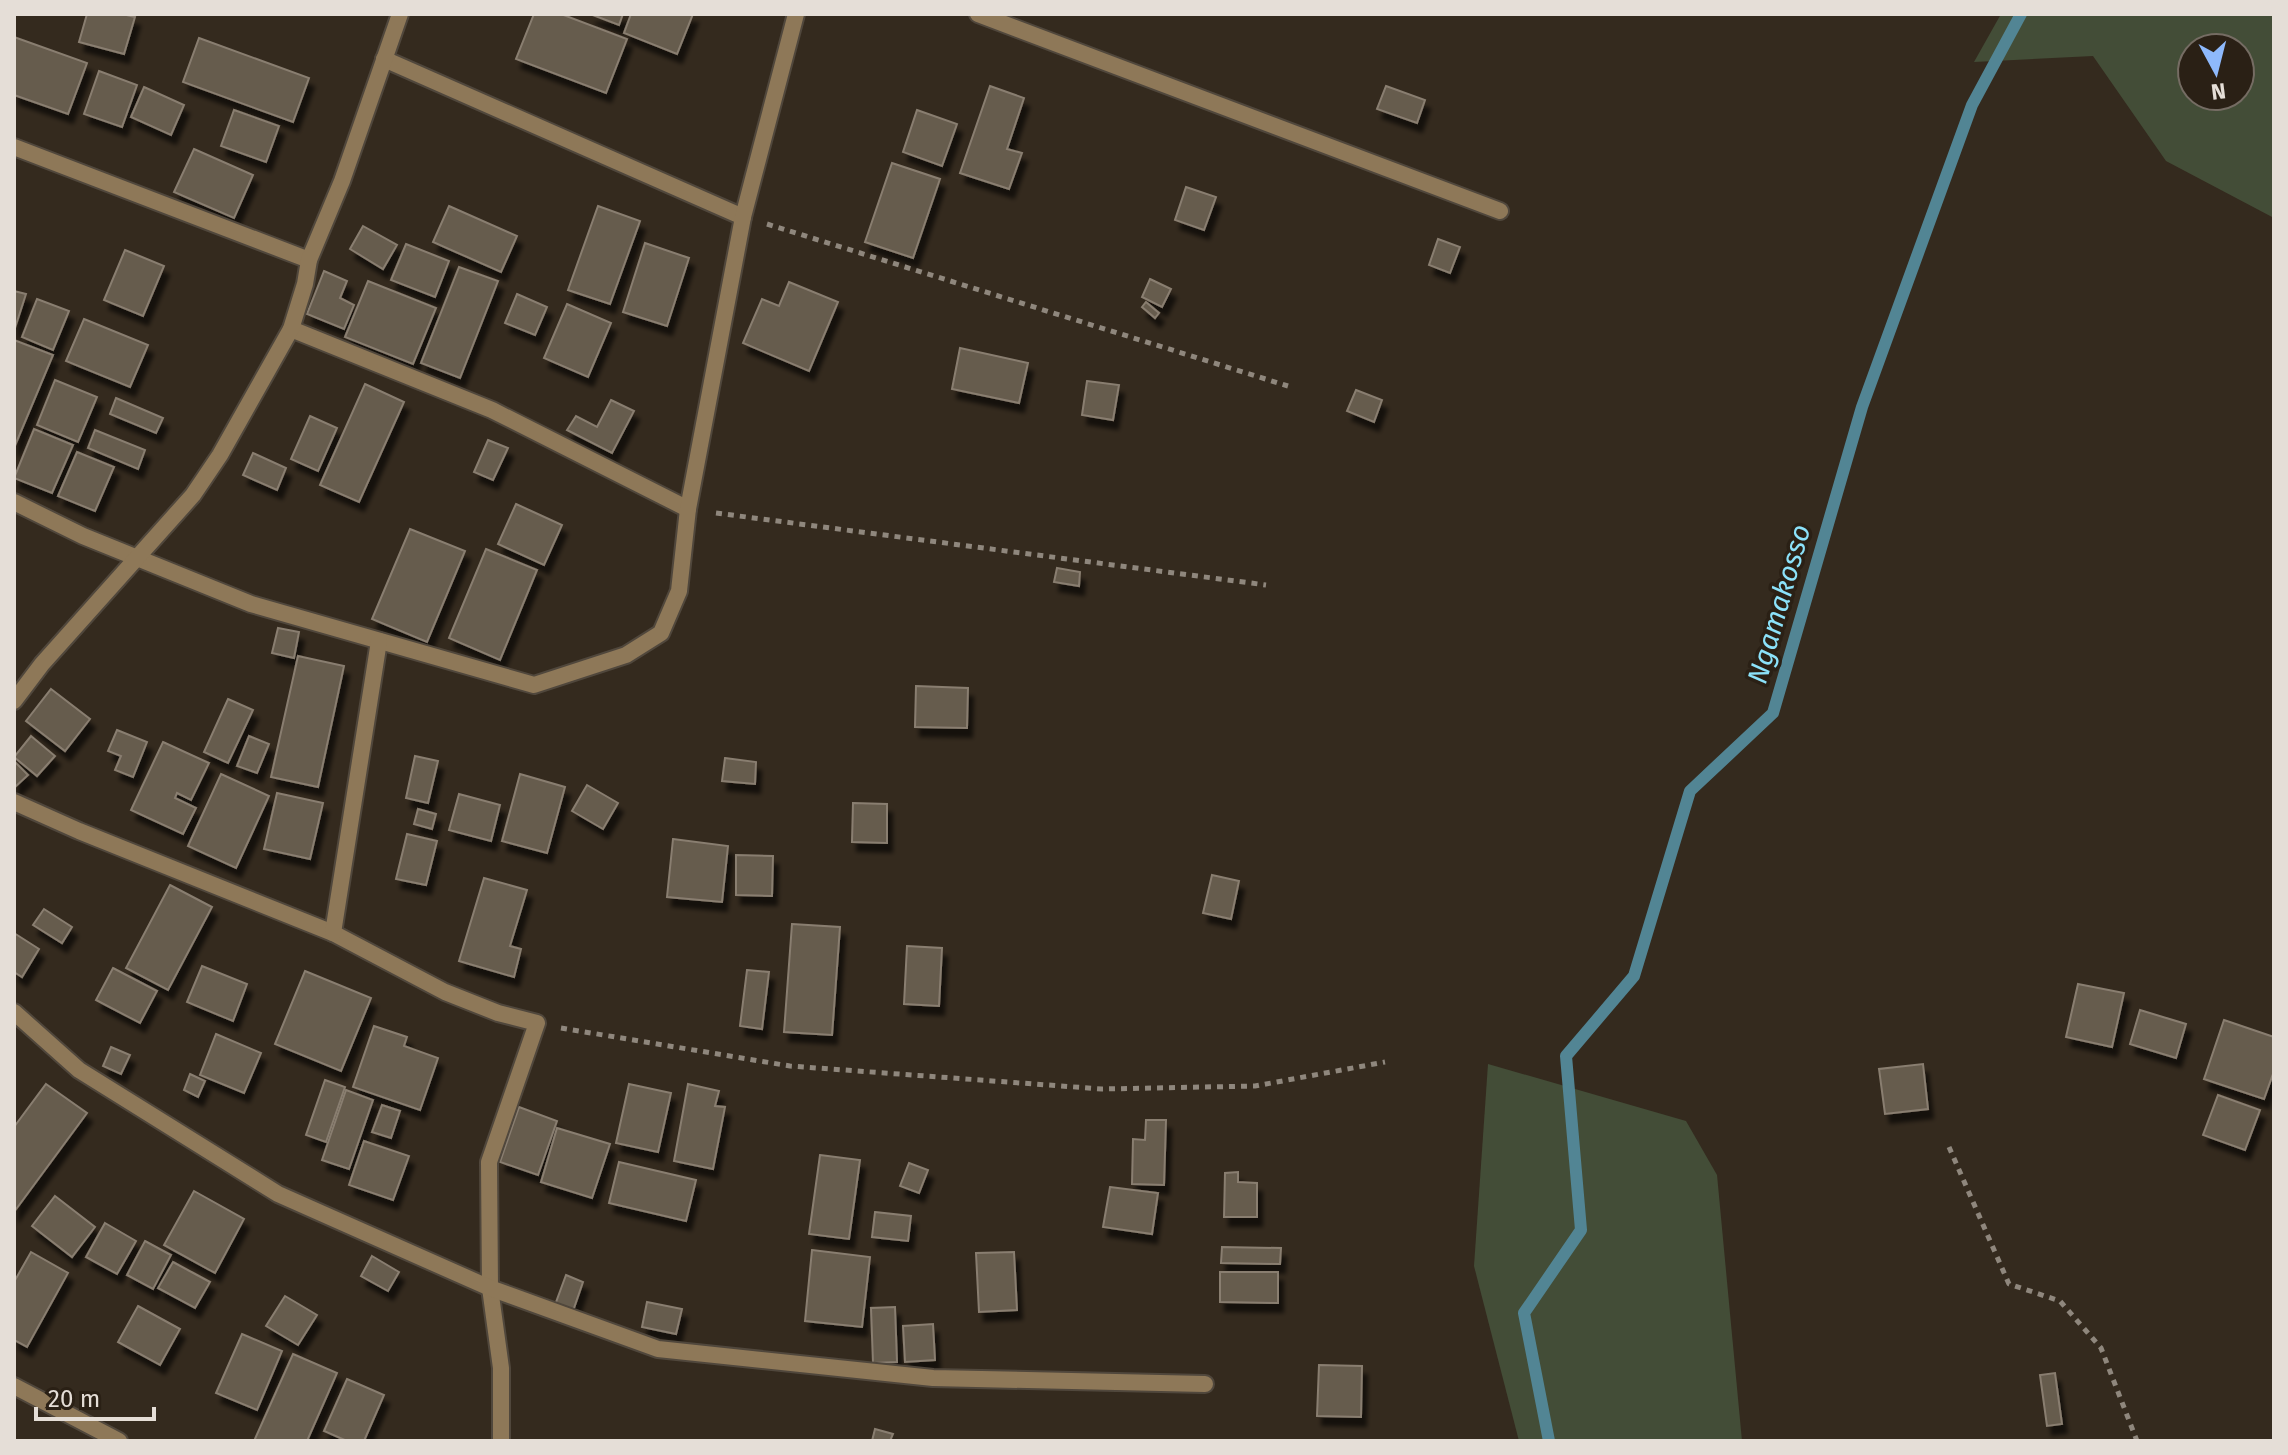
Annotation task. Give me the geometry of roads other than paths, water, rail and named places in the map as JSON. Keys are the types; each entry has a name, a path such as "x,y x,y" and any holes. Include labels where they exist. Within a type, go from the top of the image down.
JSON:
{"street":[{"path":"14,701 42,664 193,495 220,455 291,329 309,260 342,181 400,14"},
{"path":"14,502 83,536 251,604 534,685 626,655 661,633 679,591 688,509 743,217 796,14"},
{"path":"978,14 1500,211"},
{"path":"384,59 743,217"},
{"path":"14,147 309,260"},
{"path":"291,329 492,410 688,509"},
{"path":"333,933 379,641"},
{"path":"14,802 333,933 445,992 498,1013 537,1023 489,1162 490,1288 501,1368 501,1441"},
{"path":"14,1012 79,1070 278,1194 490,1288 658,1349 933,1378 1205,1384"},
{"path":"14,1386 119,1441"}],"waterway":[{"name":"Ngamakosso","path":"1549,1441 1524,1313 1581,1230 1566,1056 1634,976 1690,791 1773,713 1862,407 1972,105 2021,14"}]}
